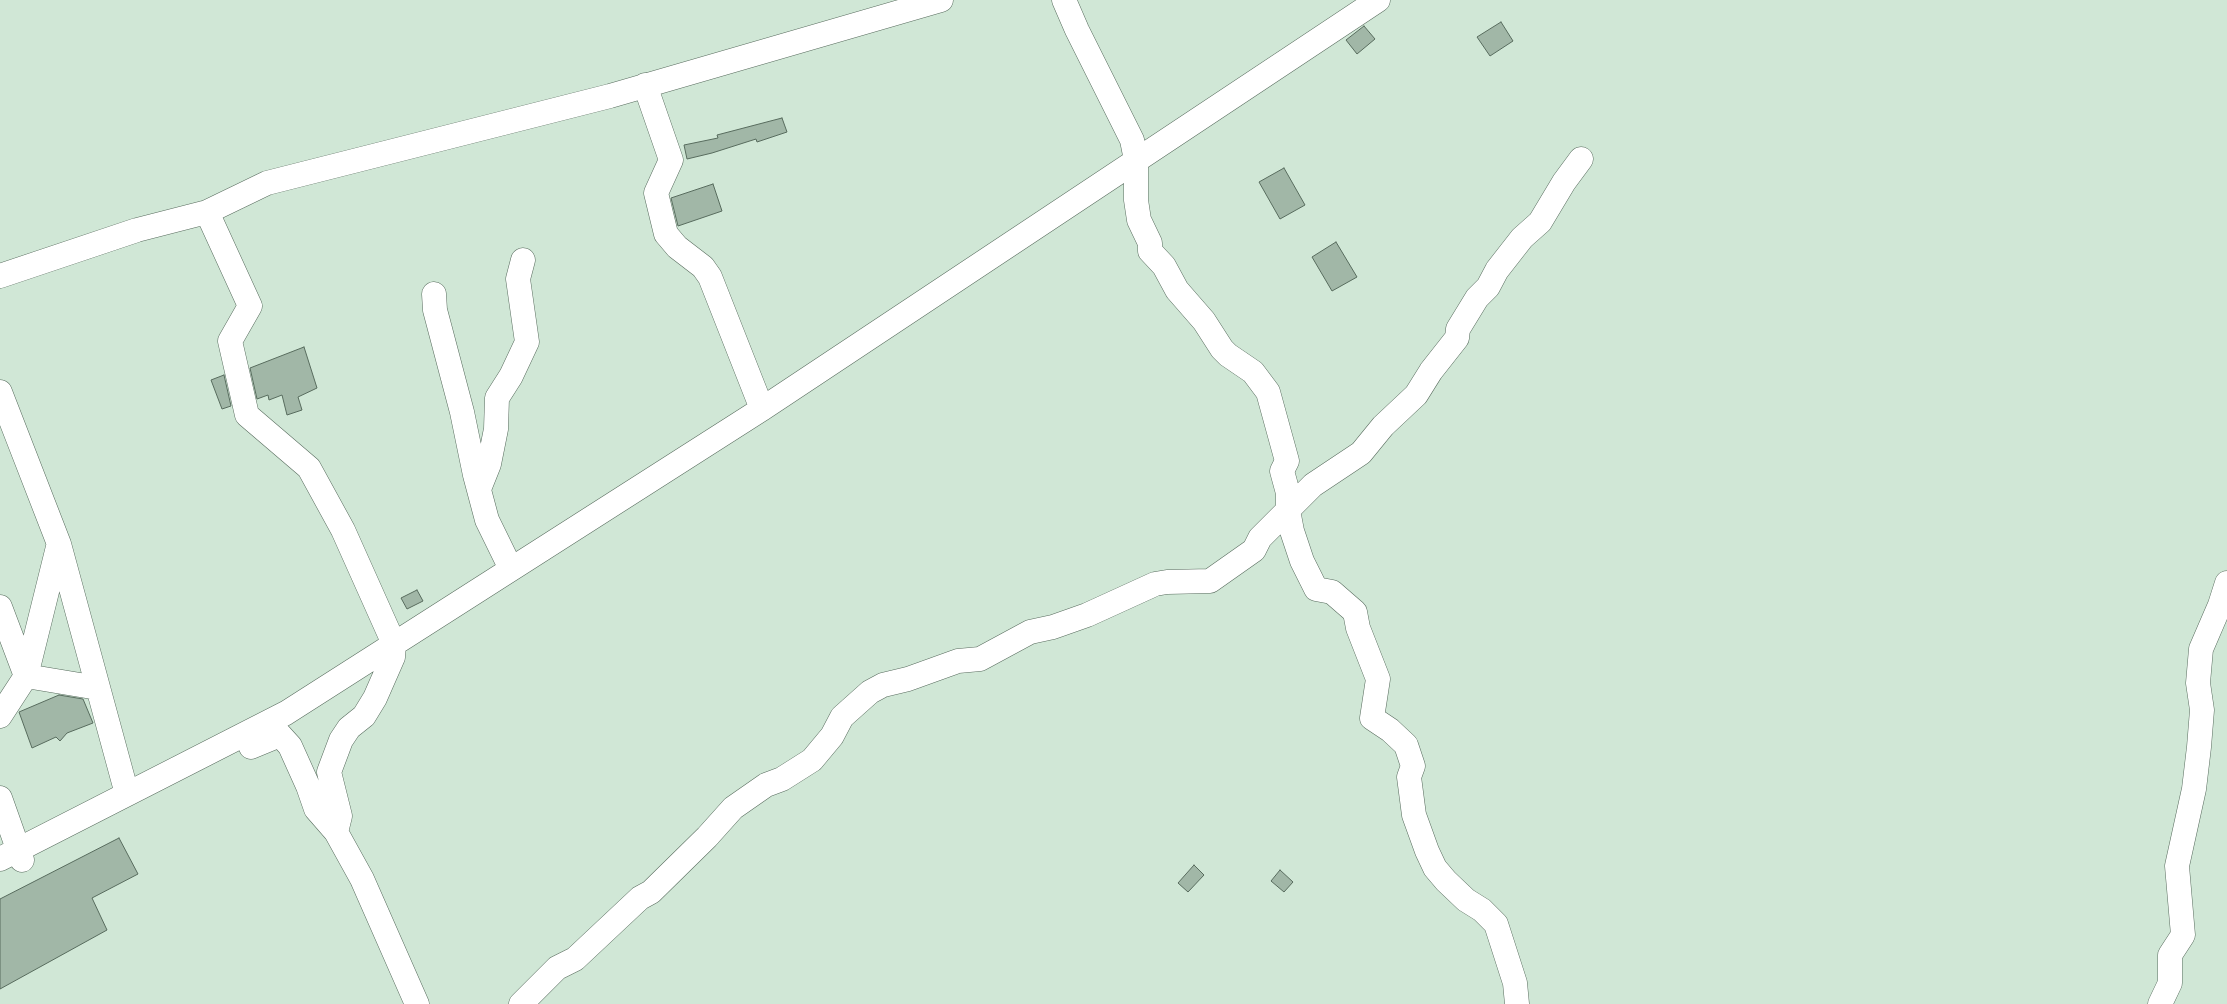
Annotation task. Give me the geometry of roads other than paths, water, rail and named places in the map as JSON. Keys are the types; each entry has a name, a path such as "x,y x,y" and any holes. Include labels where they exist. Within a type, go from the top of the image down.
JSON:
{"street":[{"path":"0,276 136,230 207,212 267,183 645,85 941,0"},
{"path":"1064,0 1077,30 1127,128 1135,151 1136,200 1139,220 1150,243 1150,250 1164,266 1177,290 1204,321 1222,349 1253,372 1268,392 1287,461 1282,471 1288,493 1288,510 1292,531 1302,561 1316,589 1332,592 1355,612 1361,636 1378,679 1372,718 1390,730 1406,745 1413,766 1408,777 1414,816 1427,851 1435,868 1446,881 1496,924 1515,983 1517,1004"},
{"path":"0,798 14,856 127,794 286,714 762,409 1378,0"},
{"path":"645,85 671,160 656,193 666,234 677,247 703,267 710,277 762,409"},
{"path":"521,1004 557,968 576,959 640,898 651,892 662,878 682,862 733,808 766,785 782,779 812,760 832,736 842,717 870,692 883,685 958,661 980,659 1030,632 1053,627 1087,614 1155,584 1210,581 1254,550 1274,522 1313,485 1361,453 1383,426 1416,395 1431,371 1457,338 1458,329 1477,298 1488,287 1497,270 1522,238 1540,222 1564,182 1581,159"},
{"path":"207,212 250,306 230,341 247,415 309,468 343,530 394,644 393,658 375,698 364,716 349,728 341,740 329,772 340,816 336,832"},
{"path":"479,489 489,464 496,429 496,398 511,376 527,342 518,279 523,260"},
{"path":"434,294 436,310 487,520 511,569"},
{"path":"0,392 8,430 59,544 127,794"},
{"path":"0,716 26,676 59,544"},
{"path":"2160,1004 2170,983 2170,955 2182,935 2176,866 2194,789 2199,747 2202,710 2198,683 2201,649 2220,605 2227,583"},
{"path":"0,607 26,676"},
{"path":"26,676 98,688"},
{"path":"191,762 238,755 264,740 280,735 290,746 316,809 336,832 370,896 417,1004"}]}
